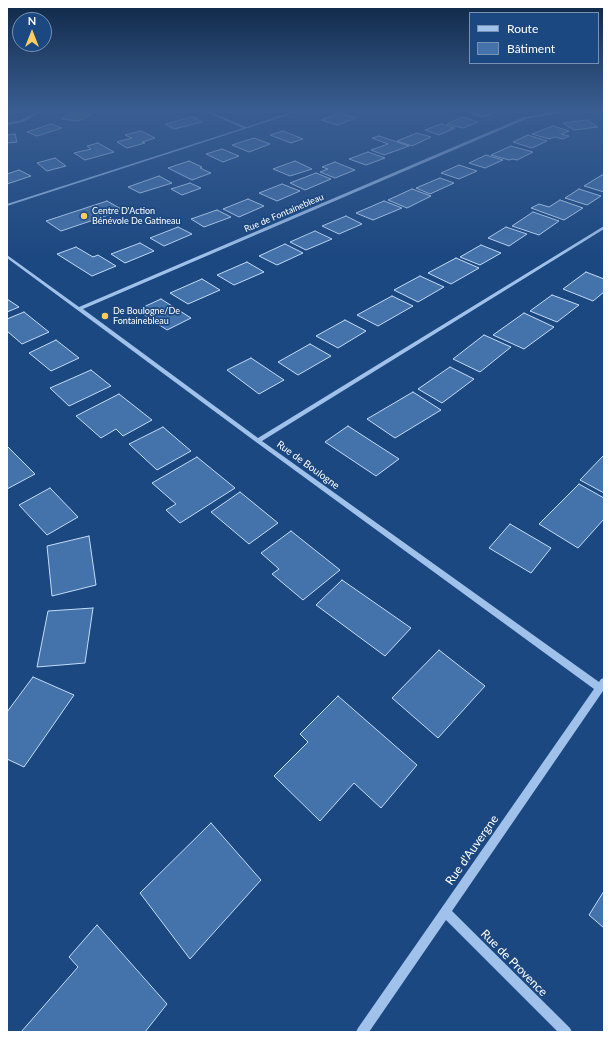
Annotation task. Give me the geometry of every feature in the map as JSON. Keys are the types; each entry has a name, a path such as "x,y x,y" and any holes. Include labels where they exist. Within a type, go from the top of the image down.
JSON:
{"street":[{"path":"7,205 145,160"},
{"name":"Rue de Fontainebleau","path":"79,309 426,160"},
{"path":"258,441 604,227"},
{"name":"Rue de Boulogne","path":"7,256 258,441 602,685"},
{"name":"Rue d'Auvergne","path":"362,1032 602,685"},
{"name":"Rue de Provence","path":"445,912 566,1032"}],"building":[{"path":"46,160 58,160 66,166 47,171 37,163"},
{"path":"353,160 378,160 366,165"},
{"path":"474,160 502,160 485,168 469,163"},
{"path":"189,161 211,173 192,180 168,168"},
{"path":"295,161 312,169 290,176 273,169"},
{"path":"335,162 355,170 335,178 320,172 328,169 322,167"},
{"path":"459,165 477,171 459,179 441,173"},
{"path":"19,170 31,176 7,184 7,174"},
{"path":"316,173 331,179 305,190 290,183"},
{"path":"602,175 604,176 604,192 584,186"},
{"path":"159,176 172,183 140,193 128,187"},
{"path":"440,178 454,183 430,194 416,188"},
{"path":"190,183 201,188 182,195 171,189"},
{"path":"282,184 300,191 277,201 259,193"},
{"path":"412,189 431,196 407,208 388,200"},
{"path":"579,189 601,196 587,205 565,198"},
{"path":"248,199 264,206 239,217 223,209"},
{"path":"560,200 583,208 564,220 531,208 539,204 549,207"},
{"name":"Centre D'Action Bénévole De Gatineau","path":"107,201 123,210 61,231 46,221"},
{"path":"384,201 402,208 373,220 356,213"},
{"path":"217,210 231,217 204,227 191,219"},
{"path":"533,212 559,221 539,235 512,226"},
{"path":"346,216 362,224 339,234 322,226"},
{"path":"178,227 192,234 164,246 150,238"},
{"path":"506,227 527,234 509,246 488,238"},
{"path":"315,231 332,239 306,250 290,242"},
{"path":"140,243 154,251 125,263 111,254"},
{"path":"285,244 303,253 277,265 259,256"},
{"path":"481,245 501,253 480,265 460,257"},
{"path":"76,247 93,257 98,255 116,266 92,276 57,254"},
{"path":"456,258 479,268 451,284 428,273"},
{"path":"247,262 264,272 234,285 217,275"},
{"path":"586,272 604,279 604,292 593,301 563,289"},
{"path":"420,276 444,287 418,302 394,290"},
{"path":"202,279 220,290 188,304 170,293"},
{"path":"552,295 579,305 557,322 530,311"},
{"path":"392,296 413,306 378,326 357,315"},
{"path":"7,299 19,307 7,312"},
{"path":"161,299 191,318 167,330 137,310"},
{"path":"24,312 49,332 22,344 7,331 7,319"},
{"path":"524,313 554,327 524,349 493,335"},
{"path":"345,320 366,331 338,348 316,336"},
{"path":"484,335 511,347 480,372 453,359"},
{"path":"56,340 79,358 51,371 29,353"},
{"path":"310,344 331,356 298,375 278,362"},
{"path":"251,358 284,380 259,394 227,370"},
{"path":"450,367 474,379 442,403 418,389"},
{"path":"91,370 111,386 69,406 50,388"},
{"path":"413,392 441,410 395,438 367,419"},
{"path":"119,394 152,420 123,436 116,429 101,438 76,416"},
{"path":"348,426 399,459 376,476 325,442"},
{"path":"163,427 191,451 157,470 129,444"},
{"path":"7,446 35,474 7,489"},
{"path":"604,455 604,493 580,480"},
{"path":"197,457 235,488 180,523 166,510 176,504 152,483"},
{"path":"579,484 604,498 604,519 578,548 539,524"},
{"path":"50,488 78,517 47,535 19,505"},
{"path":"240,492 278,523 249,544 211,512"},
{"path":"510,524 551,548 531,573 489,548"},
{"path":"291,531 340,570 303,600 272,574 279,569 261,553"},
{"path":"89,536 96,585 52,596 47,546"},
{"path":"342,580 411,628 385,656 316,605"},
{"path":"93,608 85,663 37,667 48,611"},
{"path":"439,650 485,686 438,738 392,698"},
{"path":"33,677 74,695 24,767 7,759 7,712"},
{"path":"338,696 417,765 381,808 354,783 320,821 274,776 308,742 300,734"},
{"path":"211,823 261,880 190,959 140,893"},
{"path":"604,891 604,928 589,915"},
{"path":"97,925 167,1004 145,1032 21,1032 78,967 69,957"}],"place":[{"name":"Centre D'Action Bénévole De Gatineau","path":"84,216"},
{"name":"De Boulogne/De Fontainebleau","path":"105,316"}]}
